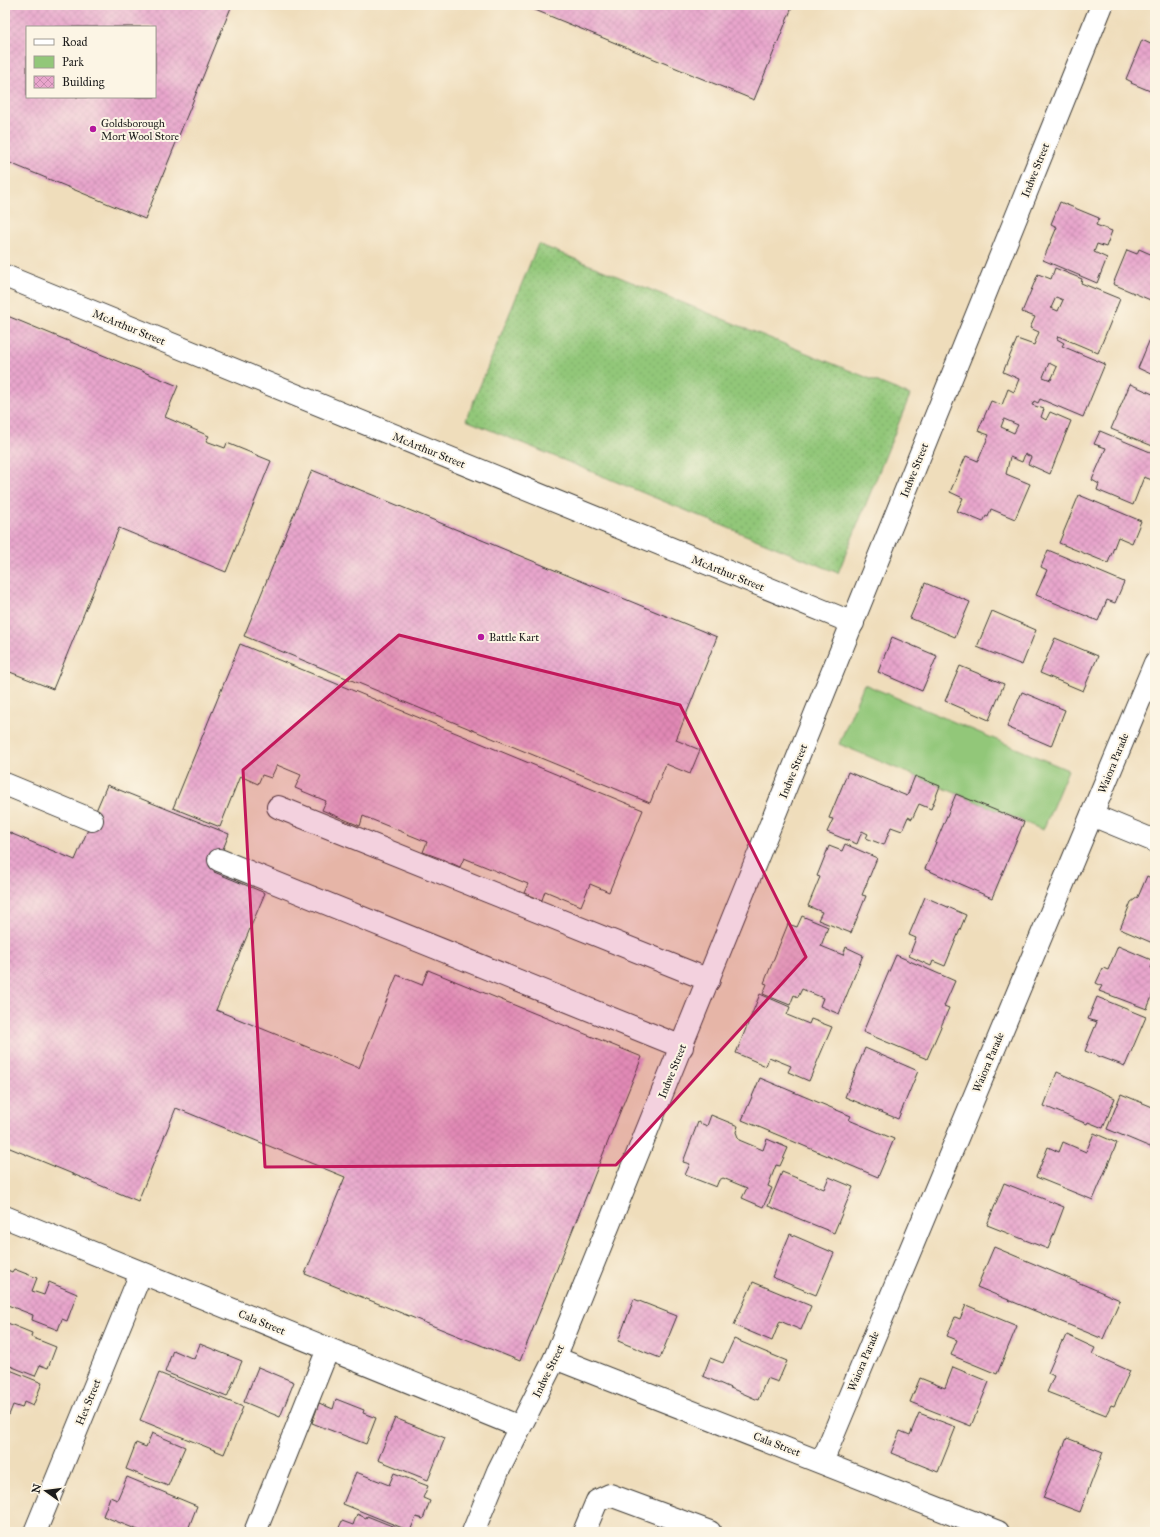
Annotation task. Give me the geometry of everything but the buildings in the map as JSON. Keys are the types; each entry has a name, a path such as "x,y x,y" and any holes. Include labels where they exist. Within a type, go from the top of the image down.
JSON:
{"street":[{"name":"Indwe Street","path":"473,1532 498,1471 555,1358 1102,5"},
{"name":"McArthur Street","path":"5,276 853,624"},
{"name":"Waiora Parade","path":"822,1462 1155,663"},
{"path":"5,784 92,820"},
{"path":"278,807 709,980"},
{"path":"1092,815 1155,842"},
{"path":"219,860 682,1047"},
{"name":"Cala Street","path":"5,1217 520,1427"},
{"name":"Hex Street","path":"35,1532 141,1273"},
{"path":"254,1532 328,1349"},
{"name":"Cala Street","path":"555,1358 998,1532"},
{"path":"584,1532 597,1501 610,1495 710,1532"}],"highlighted area":[{"path":"399,635 680,705 806,957 616,1165 265,1167 243,770"}],"green space":[{"path":"538,244 910,395 838,573 466,420"},
{"path":"864,684 1068,770 1043,830 839,744"}],"place":[{"name":"Goldsborough Mort Wool Store","path":"93,129"},
{"name":"Battle Kart","path":"481,637"}]}
